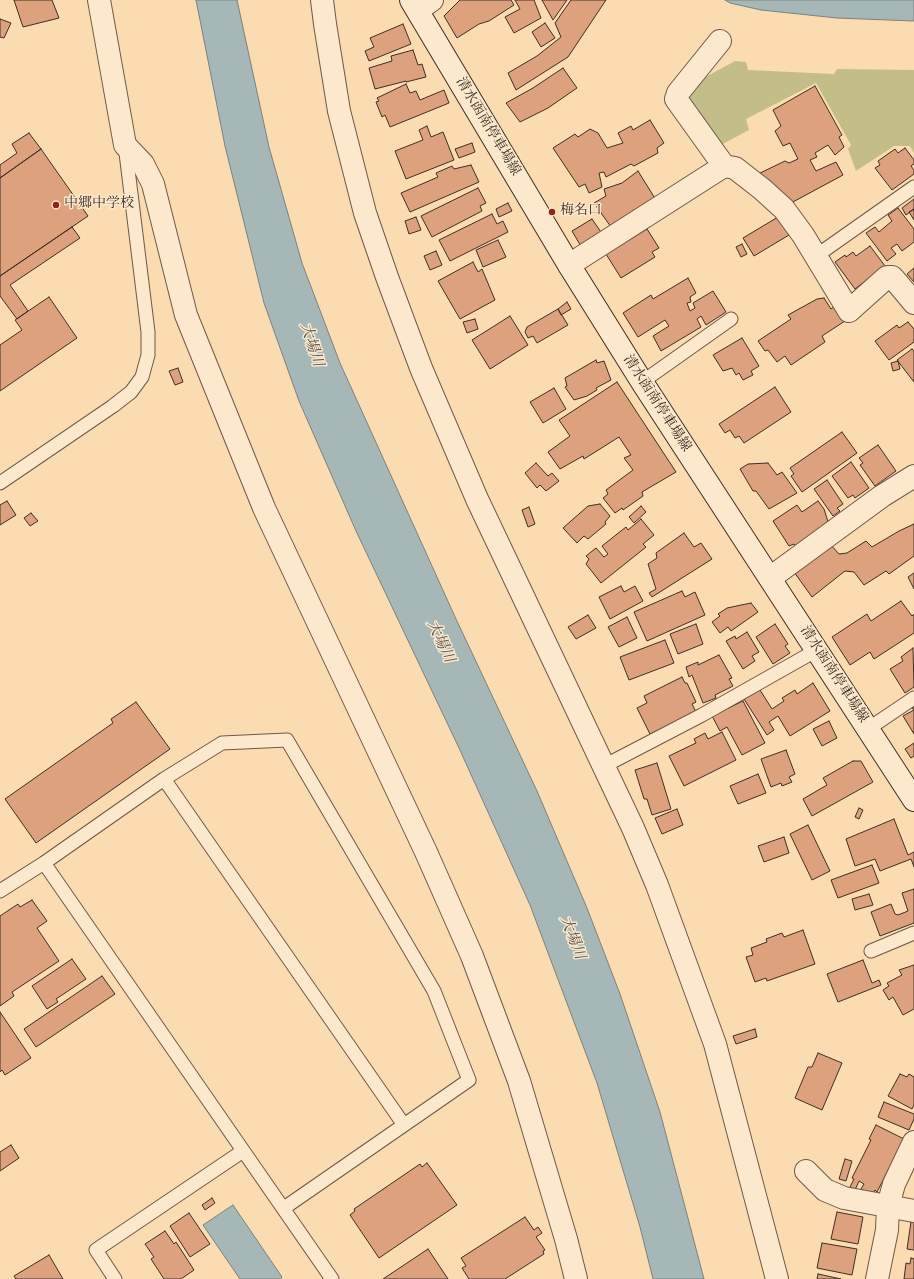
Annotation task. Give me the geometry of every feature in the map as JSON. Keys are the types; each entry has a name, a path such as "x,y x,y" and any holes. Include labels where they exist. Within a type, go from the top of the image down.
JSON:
{"street":[{"path":"99,0 125,145 143,164 153,184 186,315 264,508 422,845 472,956 519,1081 566,1239 576,1279"},
{"path":"322,0 324,24 339,110 365,213 387,277 422,368 477,499 633,828 657,885 715,1044 777,1279"},
{"name":"清水函南停車場線","path":"420,4 568,265 642,382 914,800"},
{"path":"720,41 678,93 676,99 724,166"},
{"path":"568,265 724,166 735,168 776,200 788,214 816,256 849,310 887,277 892,277 914,303"},
{"path":"770,578 882,496 912,480"},
{"path":"877,1279 887,1230 888,1206 894,1184 914,1142"},
{"path":"806,1171 824,1190 844,1198 914,1212"}],"lane":[{"path":"0,483 113,406 131,392 142,377 148,355 148,332 125,145"},
{"path":"816,256 914,187"},
{"path":"642,382 731,319"},
{"path":"604,766 702,715 817,650"},
{"path":"868,729 914,698"},
{"path":"0,892 164,779 222,743 287,740 434,991 468,1080 284,1208"},
{"path":"164,779 404,1125"},
{"path":"44,863 332,1279"},
{"path":"871,951 914,933"},
{"path":"115,1279 96,1250 243,1151"}],"shaded area":[{"path":"735,61 746,62 748,70 834,74 837,69 914,70 914,153 910,146 894,146 856,171 848,149 851,145 816,83 746,119 749,130 715,148 682,94 700,80"}],"water":[{"name":"大場川","path":"196,0 237,0 269,147 302,263 340,363 456,619 537,791 587,908 620,994 660,1112 704,1279 653,1279 640,1227 597,1083 530,905 459,748 356,531 299,401 264,303 225,146"},
{"path":"725,0 914,0 914,21 837,18 761,10 730,3"},
{"path":"233,1205 282,1277 280,1279 240,1279 203,1225"}],"building":[{"path":"14,0 52,0 59,18 23,27"},
{"path":"460,0 511,0 514,5 489,21 479,24 457,38 444,16"},
{"path":"515,0 534,0 541,18 514,33 505,17 520,9"},
{"path":"542,0 567,0 553,20"},
{"path":"571,0 606,0 568,57 516,90 508,73 537,56 561,37 555,23"},
{"path":"0,19 11,23 4,38 0,37"},
{"path":"545,23 555,38 541,47 532,32"},
{"path":"403,24 411,44 369,61 365,51 374,47 370,38"},
{"path":"413,50 418,65 422,64 426,77 375,89 369,68 392,61 391,56"},
{"path":"563,68 577,88 548,108 520,122 506,103 533,88"},
{"path":"406,84 410,93 416,91 420,100 444,90 449,103 390,127 385,115 382,117 376,102 379,101 377,98"},
{"path":"815,86 842,135 839,137 844,147 835,155 828,145 815,153 817,157 810,160 816,171 836,162 843,175 791,203 756,175 785,161 789,163 798,159 790,143 783,146 775,131 781,126 773,110"},
{"path":"650,120 664,143 657,148 658,153 634,166 631,164 606,177 604,172 599,173 602,187 589,193 585,184 579,187 553,148 575,134 578,137 590,129 598,133 607,148 623,143 618,133 631,126 633,130"},
{"path":"427,126 431,137 443,132 454,160 406,179 395,151 423,140 419,130"},
{"path":"29,133 41,149 0,178 0,165 17,153 12,144"},
{"path":"472,143 475,152 459,158 455,149"},
{"path":"905,148 914,160 914,164 911,166 914,170 914,174 892,190 875,168 880,165 878,161 895,149 898,153"},
{"path":"41,149 88,216 0,276 0,178"},
{"path":"471,165 479,182 410,212 401,193 438,177 436,173 452,166 454,169"},
{"path":"638,171 656,200 611,227 594,203 606,196 604,189 622,183"},
{"path":"478,188 486,203 480,206 482,211 432,237 421,216"},
{"path":"914,199 914,209 906,215 902,208"},
{"path":"508,203 512,211 499,217 496,209"},
{"path":"898,208 914,229 914,242 902,251 897,244 891,248 896,254 887,261 866,233 875,227 879,232 892,221 888,215"},
{"path":"914,209 914,220 909,212"},
{"path":"492,214 497,224 503,221 508,232 450,261 439,240"},
{"path":"416,217 421,230 409,234 405,221"},
{"path":"778,217 789,235 754,256 743,238"},
{"path":"592,219 603,235 582,248 572,231"},
{"path":"72,227 80,238 10,285 28,311 17,319 0,296 0,276"},
{"path":"647,229 659,248 652,252 655,257 621,278 606,254"},
{"path":"498,240 506,257 483,267 476,250"},
{"path":"742,244 747,254 741,257 736,247"},
{"path":"870,246 885,266 855,289 835,262 845,255 846,257 853,252 856,256"},
{"path":"436,251 442,265 430,270 424,256"},
{"path":"473,262 478,272 482,269 495,300 460,319 438,281"},
{"path":"914,268 914,282 907,274"},
{"path":"688,278 696,293 690,297 691,302 687,303 690,311 695,308 693,303 713,291 726,312 706,325 701,316 697,319 701,327 661,351 653,336 669,326 665,320 638,337 623,313 651,295 653,299"},
{"path":"49,297 77,338 0,391 0,345 22,330 15,320"},
{"path":"824,298 831,309 835,306 845,321 822,336 825,342 791,365 785,356 777,362 768,350 765,351 758,341 791,319 788,315 817,299"},
{"path":"567,302 571,309 561,315 558,309"},
{"path":"558,309 568,325 537,343 533,336 528,338 525,332 527,327"},
{"path":"510,316 528,345 490,369 472,340"},
{"path":"475,319 478,329 467,333 463,322"},
{"path":"908,322 914,329 914,342 889,360 875,341 897,325 899,328"},
{"path":"742,338 759,366 751,371 753,375 743,380 739,373 736,375 732,368 723,371 713,355"},
{"path":"912,349 914,351 914,382 897,360"},
{"path":"596,360 597,363 604,361 611,380 596,388 597,390 587,396 574,400 565,387 567,386 565,378"},
{"path":"898,361 900,369 893,371 891,363"},
{"path":"178,368 183,382 175,385 169,371"},
{"path":"617,382 676,472 642,492 643,496 623,510 622,508 615,513 603,498 608,494 606,490 633,470 624,458 631,455 619,437 584,459 583,456 560,469 548,452 570,436 559,420"},
{"path":"775,387 791,412 744,443 739,436 735,438 730,430 725,433 719,424"},
{"path":"554,388 566,409 543,423 530,402"},
{"path":"842,432 857,453 802,492 791,476 794,474 790,468"},
{"path":"878,445 896,471 875,486 860,465 863,463 859,458"},
{"path":"851,462 869,488 855,498 853,495 848,498 832,476"},
{"path":"536,463 548,476 552,473 559,481 546,491 540,485 537,488 525,473"},
{"path":"768,463 777,475 782,472 797,493 769,509 756,491 753,491 740,469 748,464"},
{"path":"827,480 843,504 837,508 840,511 833,516 814,489"},
{"path":"7,501 16,515 0,525 0,505"},
{"path":"818,501 824,509 829,525 797,548 794,544 789,546 773,521 797,505 802,512"},
{"path":"600,504 610,516 605,522 606,524 588,539 584,536 577,543 563,528 588,506"},
{"path":"641,506 646,512 634,523 629,517"},
{"path":"529,507 535,524 528,527 522,510"},
{"path":"31,513 38,521 30,526 24,518"},
{"path":"641,519 654,535 643,544 646,547 601,583 586,564 589,559 586,556 596,548 604,557 608,554 602,546 626,527 628,530"},
{"path":"914,524 914,556 889,574 886,571 864,585 854,572 845,571 812,597 794,572 830,544 839,554 847,553 866,541 872,547"},
{"path":"684,533 694,547 701,543 712,559 652,597 649,593 656,589 648,564 657,558 656,553"},
{"path":"914,573 914,589 908,577"},
{"path":"621,586 624,592 635,586 643,601 610,619 599,597"},
{"path":"682,591 685,597 695,592 705,615 647,641 634,612"},
{"path":"901,601 912,616 914,614 914,633 874,659 870,652 850,665 832,637 867,614 871,621"},
{"path":"751,603 758,612 731,631 728,627 720,633 712,622 720,616 718,614 727,608"},
{"path":"588,615 596,628 576,639 568,627"},
{"path":"627,617 637,638 619,647 608,627"},
{"path":"696,624 703,644 678,654 670,634"},
{"path":"775,624 788,644 785,646 790,653 773,664 756,637"},
{"path":"747,632 759,652 752,656 755,661 743,669 726,641 735,636 736,639"},
{"path":"665,640 674,663 629,680 620,657"},
{"path":"913,648 914,687 905,693 890,669 903,661 901,657"},
{"path":"719,655 732,678 729,679 733,686 715,695 716,698 703,703 692,675 689,677 686,667 698,662 698,665"},
{"path":"682,677 685,683 687,683 696,702 692,704 696,712 650,734 637,708 647,703 644,696"},
{"path":"813,683 830,711 790,736 778,716 769,722 774,730 767,735 744,699 760,690 772,709 784,701 782,698 795,690 797,694"},
{"path":"743,701 765,743 742,755 727,727 720,731 712,716"},
{"path":"136,702 170,749 36,843 5,799 113,723 111,719"},
{"path":"914,710 914,734 903,716"},
{"path":"829,721 837,738 822,746 813,729"},
{"path":"722,732 736,760 684,786 669,756 696,743 694,739 705,733 708,739"},
{"path":"914,743 914,756 911,758 905,749"},
{"path":"786,750 795,774 789,777 792,782 782,786 781,783 771,787 761,759"},
{"path":"853,761 861,761 873,782 812,816 803,799 827,785 823,778"},
{"path":"657,763 671,809 652,815 647,799 644,799 635,770"},
{"path":"758,774 766,793 738,804 730,786"},
{"path":"859,808 863,810 859,819 855,817"},
{"path":"677,809 683,825 662,834 655,818"},
{"path":"894,819 908,855 914,852 914,867 911,859 880,871 875,859 855,866 846,839"},
{"path":"808,825 830,871 812,880 790,834"},
{"path":"784,837 789,853 764,862 758,846"},
{"path":"872,865 879,883 838,898 831,880"},
{"path":"914,889 914,923 880,936 871,912 891,904 895,914 898,915 908,911 902,893"},
{"path":"869,894 873,905 855,910 852,899"},
{"path":"32,900 47,921 37,928 59,961 12,992 14,996 0,1006 0,916 18,904 20,907"},
{"path":"803,930 815,964 767,981 766,978 755,982 746,957 753,955 751,948 767,942 766,939 782,933 784,937"},
{"path":"72,959 86,979 56,999 58,1002 47,1009 32,986"},
{"path":"863,960 872,983 879,980 881,985 838,1002 827,974"},
{"path":"914,965 914,1009 903,1015 893,997 889,1000 883,990 889,986 887,983 902,975 899,970"},
{"path":"102,976 115,994 36,1047 24,1029"},
{"path":"0,1012 31,1058 5,1075 2,1070 0,1072"},
{"path":"755,1029 757,1037 736,1044 733,1036"},
{"path":"818,1053 842,1063 822,1110 795,1098 808,1067 812,1067"},
{"path":"900,1074 907,1077 909,1074 914,1077 914,1105 912,1109 888,1096"},
{"path":"884,1102 914,1114 914,1119 909,1130 878,1117"},
{"path":"876,1125 904,1139 877,1192 875,1190 872,1195 861,1189 864,1184 859,1181 855,1190 850,1187 854,1179 852,1178 871,1140 869,1139"},
{"path":"11,1145 19,1158 0,1171 0,1152"},
{"path":"845,1159 852,1161 846,1181 839,1179"},
{"path":"427,1163 457,1205 379,1258 350,1215 355,1211 354,1209 420,1164 422,1167"},
{"path":"212,1198 215,1203 205,1210 202,1205"},
{"path":"837,1212 863,1217 858,1244 831,1239"},
{"path":"189,1213 210,1244 190,1257 170,1226"},
{"path":"525,1217 534,1230 538,1227 542,1233 536,1237 545,1250 543,1251 544,1254 505,1279 469,1279 462,1268 466,1266 461,1258"},
{"path":"911,1222 914,1222 914,1250 907,1249"},
{"path":"165,1231 174,1244 176,1242 194,1270 181,1279 164,1279 151,1259 154,1257 145,1244"},
{"path":"822,1243 857,1249 852,1275 817,1268"},
{"path":"428,1249 448,1279 383,1279"},
{"path":"49,1255 63,1279 16,1279 14,1276"},
{"path":"911,1258 914,1259 914,1279 904,1279 906,1263 910,1264"},
{"path":"818,1274 841,1279 817,1279"}],"place":[{"name":"中郷中学校","path":"56,205"},
{"name":"梅名口","path":"552,212"}]}
